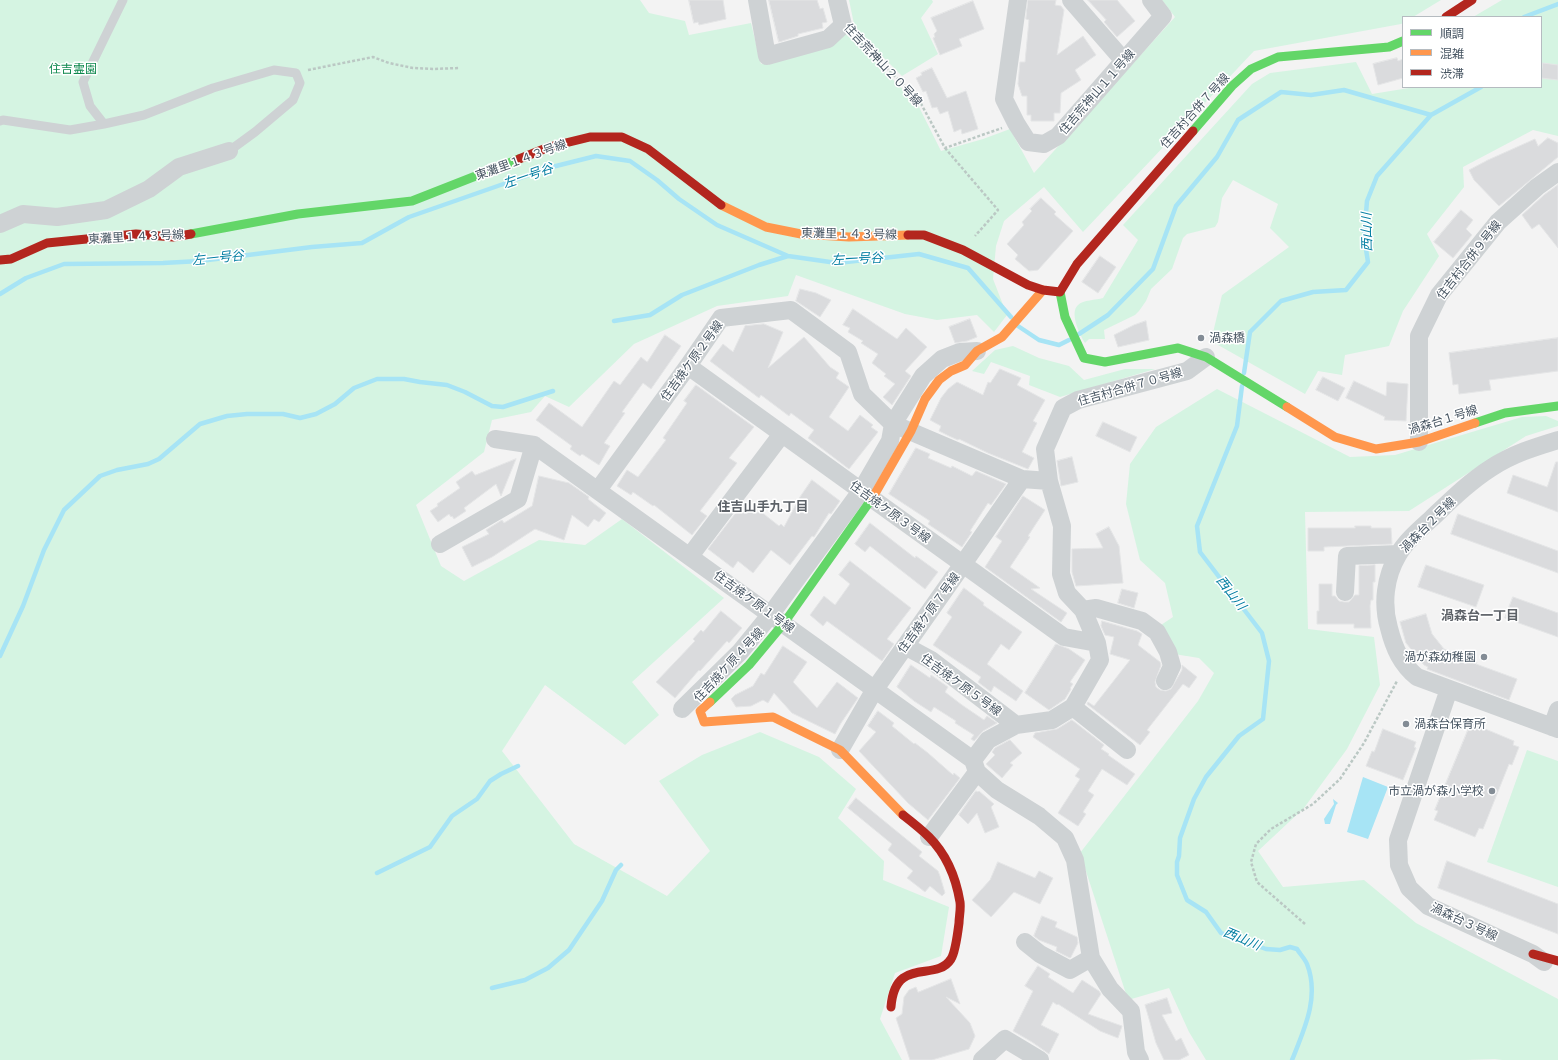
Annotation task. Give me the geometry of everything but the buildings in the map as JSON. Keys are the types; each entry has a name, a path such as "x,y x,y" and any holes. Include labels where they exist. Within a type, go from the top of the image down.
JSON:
{"street":[{"path":"757,0 767,56 828,40 843,25"},
{"name":"住吉荒神山２０号線","path":"837,0 843,25"},
{"name":"住吉荒神山１１号線","path":"1018,0 1004,99 1016,124 1028,142 1044,144 1058,136 1163,16 1151,0"},
{"path":"1071,0 1124,61"},
{"path":"1448,16 1472,0"},
{"name":"住吉村合併７号線","path":"1060,292 1077,264 1232,86 1250,68 1278,57 1389,47 1402,41"},
{"name":"東灘里１４３号線","path":"0,260 11,259 47,243 136,234 173,237 298,214 412,201 549,147 590,137 622,136 648,149 718,204 766,227 801,234 849,237 924,235 963,250 1028,285 1042,290 1060,292"},
{"path":"0,224 23,214 58,217 106,210 149,189 179,167 229,151"},
{"name":"住吉村合併９号線","path":"1419,442 1419,336 1439,295 1498,222 1537,187 1558,172"},
{"path":"682,709 740,652 778,619 911,431 925,398 939,380 951,370 965,365 977,351 1002,337 1042,290"},
{"name":"渦森台１号線","path":"1060,292 1065,317 1084,358 1105,362 1178,348 1210,359 1335,437 1376,449 1419,442 1505,414 1558,406"},
{"name":"住吉焼ケ原２号線","path":"598,490 721,318 791,310 848,352 862,394 894,424 1022,479 1049,481"},
{"path":"866,495 890,441 894,424 923,376 942,359 960,352 977,351"},
{"name":"住吉村合併７０号線","path":"929,837 975,766 988,740 1016,725 1052,720 1073,707 1100,660 1097,643 1083,610 1067,593 1061,574 1062,526 1049,481 1045,449 1063,408 1078,400 1187,371 1210,359"},
{"name":"住吉焼ケ原３号線","path":"688,366 1064,637 1097,643"},
{"path":"690,556 782,434"},
{"name":"住吉焼ケ原１号線","path":"495,439 534,445 875,689 975,766"},
{"name":"渦森台２号線","path":"1556,722 1449,689 1417,677 1406,668 1392,642 1386,618 1386,585 1398,554 1419,530 1453,498 1491,468 1527,449 1558,440"},
{"path":"440,544 518,499 534,445"},
{"name":"住吉焼ケ原７号線","path":"840,750 875,689 1022,479"},
{"path":"1340,582 1347,556 1398,554"},
{"path":"1083,610 1096,608 1142,622 1157,632 1168,652 1172,666 1165,682"},
{"name":"住吉焼ケ原４号線","path":"778,619 749,665 700,712 704,722 773,717 840,750 899,812 929,837 943,854 952,871 960,903 958,932 951,959 942,967 915,974 901,980 892,993 891,1007"},
{"name":"住吉焼ケ原５号線","path":"905,646 931,660 1016,725"},
{"name":"渦森台３号線","path":"1449,689 1398,840 1399,865 1409,888 1428,906 1533,954 1558,972"},
{"path":"1073,707 1127,750"},
{"path":"975,766 997,790 1039,816 1065,838 1075,860 1090,958 1110,989 1131,1011 1136,1052 1140,1060"},
{"path":"1025,942 1040,954 1070,970 1090,958"},
{"path":"1533,954 1558,961"},
{"path":"982,1060 1006,1039 1040,1060"}],"lane":[{"path":"104,124 90,106 83,82 123,0"},
{"path":"0,121 3,120 70,130 144,115 213,88 274,70 296,73 300,83 293,100 255,132 229,151"}],"path":[{"name":"住吉荒神山２０号線","path":"843,25 919,100 945,148 998,210 963,250"},
{"path":"296,73 373,57 389,63 414,68 433,70 459,68"},
{"path":"945,148 1016,124"},
{"path":"1305,924 1257,882 1251,862 1256,844 1271,829 1313,804 1340,779 1364,743 1398,678 1406,668"}],"green space":[{"name":"住吉霊園","path":"0,0 640,0 649,13 685,21 689,35 751,23 761,64 832,46 846,34 917,103 941,151 983,139 1010,129 1034,173 1175,17 1162,0 1441,0 1415,16 1402,16 1401,24 1254,51 1083,232 1044,187 1004,221 996,246 993,279 1007,315 994,332 977,315 937,320 905,314 796,275 788,296 717,306 634,344 569,407 545,396 531,412 492,420 484,452 416,505 441,566 464,581 539,540 585,545 622,519 724,598 632,682 659,715 625,745 545,685 502,751 574,844 667,896 710,851 659,781 702,755 760,732 819,757 856,789 838,818 884,861 883,880 949,907 941,956 895,973 880,1019 902,1060 0,1060"},
{"path":"849,0 932,0 933,2 921,18 938,54 902,76 853,27 854,24"},
{"path":"1502,0 1558,0 1558,136 1533,130 1463,167 1464,187 1427,234 1439,256 1403,311 1389,346 1345,355 1342,375 1318,371 1305,394 1211,341 1222,295 1289,247 1270,228 1278,204 1233,180 1222,198 1218,222 1215,227 1187,234 1183,238 1172,269 1151,289 1146,301 1139,311 1135,315 1104,330 1105,339 1089,339 1085,343 1076,324 1076,309 1080,303 1103,298 1138,240 1123,225 1252,84 1270,73 1356,62 1372,94 1409,88 1542,88 1542,16 1475,16"},
{"path":"1013,346 1039,358 1069,366 1084,380 1125,369 1155,369 1060,397 1029,385 1030,376 991,362 984,374 972,371 995,350"},
{"path":"1217,389 1350,457 1395,455 1522,417 1546,416 1558,421 1558,426 1526,436 1409,511 1305,512 1308,629 1374,637 1380,685 1347,749 1304,808 1258,851 1283,887 1364,880 1416,923 1558,999 1558,1060 1206,1060 1189,1032 1169,988 1128,1000 1080,853 1198,701 1214,673 1199,658 1174,654 1158,627 1173,617 1165,583 1140,560 1126,504 1130,464 1156,427"},
{"path":"1527,750 1558,761 1558,887 1487,862"}],"water":[{"path":"1363,777 1388,787 1368,839 1347,832"},
{"path":"1333,799 1338,803 1330,824 1325,824 1324,819 1334,804"}],"waterway":[{"path":"1527,16 1558,4"},
{"name":"西山川","path":"1244,373 1250,332 1281,301 1313,292 1346,290 1368,262 1364,237 1367,201 1377,176 1431,115 1479,88"},
{"path":"1079,334 1108,315 1153,269 1176,206 1217,157 1238,120 1281,92 1311,95 1344,90 1431,115"},
{"name":"左一号谷","path":"0,294 26,278 64,264 200,261 312,247 362,243 409,217 552,167 596,156 630,161 657,180 679,199 717,225 788,256 837,263 919,254 968,268 1011,317"},
{"path":"614,321 650,315 682,295 759,265 788,256"},
{"path":"1018,326 1039,340 1059,345 1069,340"},
{"path":"0,656 23,606 44,550 64,510 100,476 117,470 148,464 159,459 200,424 227,416 247,414 283,414 300,418 316,414 335,404 354,388 377,379 404,379 447,385 465,392 492,406 503,407 553,391"},
{"name":"西山川","path":"1242,386 1237,426 1197,526 1200,552 1262,633 1269,661 1263,719 1239,736 1206,777 1194,799 1180,838 1177,875 1187,900 1206,912 1221,933 1266,949 1280,950 1290,947 1297,949 1305,960 1311,976 1311,1001 1309,1013 1292,1060"},
{"path":"377,873 430,847 452,816 477,799 490,781 518,766"},
{"path":"492,988 525,980 548,968 569,950 602,901 616,870 621,865"}],"traffic: fast":[{"path":"1193,131 1232,86 1251,69 1278,57 1389,47 1402,41"},
{"path":"191,234 298,214 412,201 519,159"},
{"path":"1060,292 1065,317 1084,358 1105,362 1178,348 1206,357 1287,407"},
{"path":"1475,423 1505,413 1558,406"},
{"path":"710,702 749,665 784,623 873,497"}],"traffic: slow":[{"path":"721,205 766,227 801,234 849,237 908,235"},
{"path":"873,497 911,431 925,399 939,380 951,371 965,365 977,351 1002,337 1043,290"},
{"path":"1287,407 1335,437 1376,449 1419,442 1475,423"},
{"path":"710,702 700,711 704,722 773,717 840,750 903,815"}],"traffic: jam":[{"path":"1448,16 1472,0"},
{"path":"1060,292 1077,264 1193,131"},
{"path":"519,159 549,147 590,137 622,137 648,149 721,205"},
{"path":"0,260 11,259 47,243 136,234 173,237 191,234"},
{"path":"908,235 924,235 963,250 1028,285 1043,290 1060,292"},
{"path":"891,1007 894,991 900,981 908,975 944,966 951,959 956,942 960,910 960,902 956,884 945,859 929,837 903,815"},
{"path":"1533,954 1558,961"}],"place":[{"name":"渦森橋","path":"1201,338"},
{"name":"渦が森幼稚園","path":"1484,657"},
{"name":"渦森台保育所","path":"1406,724"},
{"name":"市立渦が森小学校","path":"1492,791"}],"district":[{"name":"住吉山手九丁目","path":"763,507"},
{"name":"渦森台一丁目","path":"1480,616"}]}
